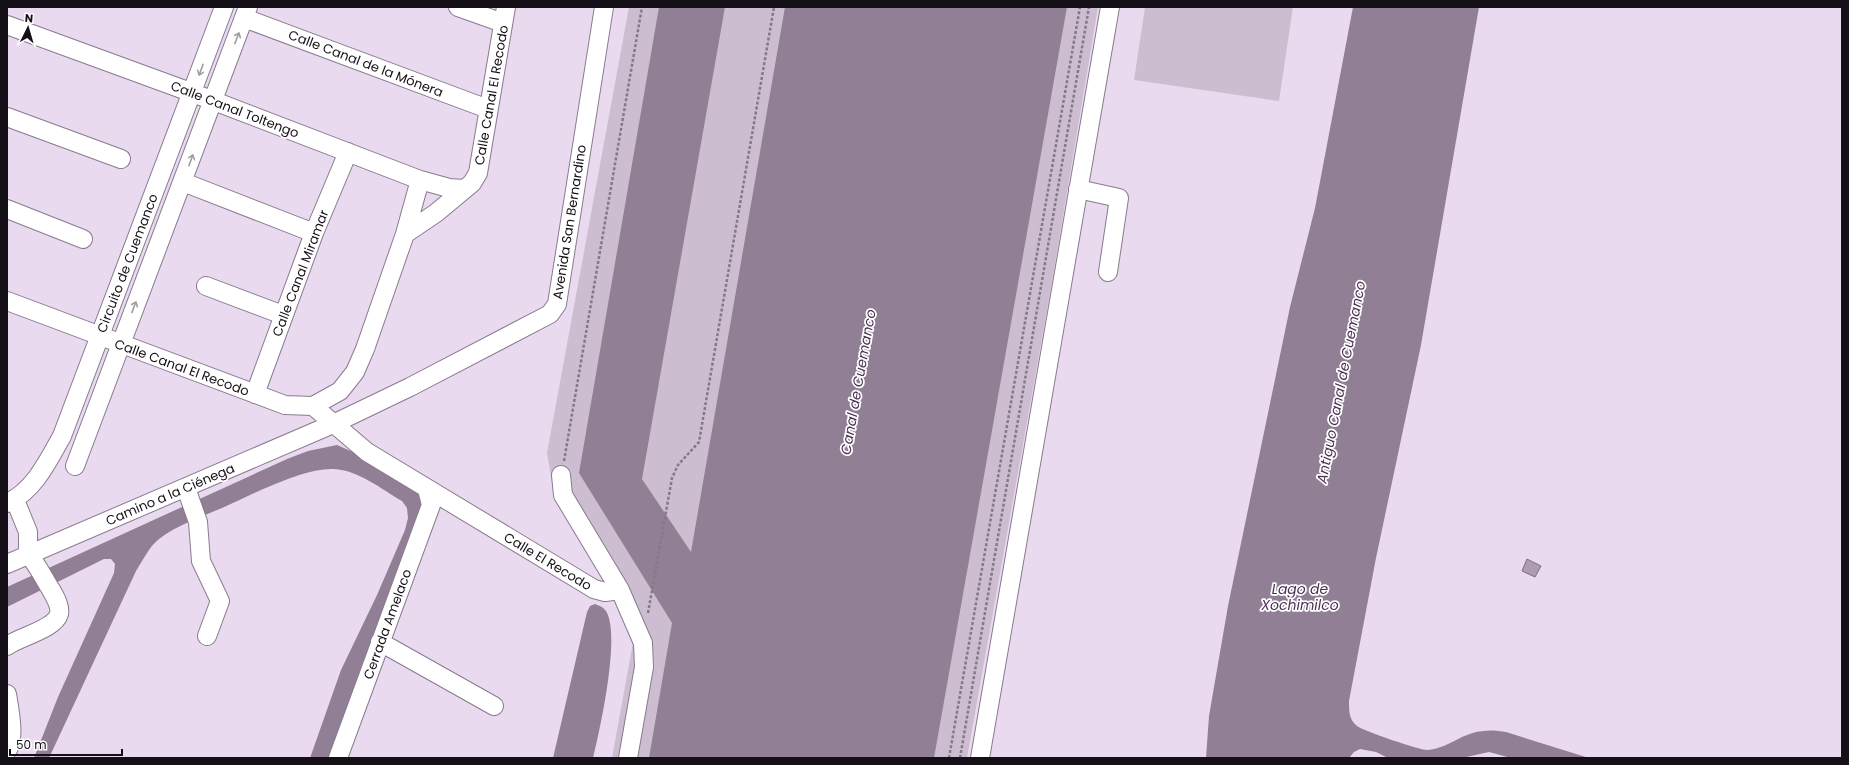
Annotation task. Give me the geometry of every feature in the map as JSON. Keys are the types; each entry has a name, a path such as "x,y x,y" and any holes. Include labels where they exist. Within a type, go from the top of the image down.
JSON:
{"street":[{"name":"Circuito de Cuemanco","path":"11,502 32,484 48,462 62,436 193,93 224,7"},
{"path":"458,7 505,15"},
{"name":"Avenida San Bernardino","path":"333,424 538,322 550,314 557,304 604,7"},
{"path":"980,758 1110,7"},
{"name":"Circuito de Cuemanco","path":"75,466 120,343 183,182 212,100 246,12"},
{"name":"Calle Canal de la Mónera","path":"246,12 488,109"},
{"name":"Calle Canal El Recodo","path":"405,234 436,213 472,183 478,173 505,15"},
{"name":"Calle Canal Toltengo","path":"7,25 212,100 420,180 449,188 464,189"},
{"path":"7,117 121,159"},
{"name":"Calle Canal Miramar","path":"255,394 314,233 348,152"},
{"path":"333,424 313,406 340,391 355,372 365,349 405,234 420,180"},
{"path":"183,182 314,233"},
{"path":"1078,189 1119,198 1108,272"},
{"path":"7,209 83,239"},
{"path":"206,286 283,315"},
{"name":"Calle Canal El Recodo","path":"7,301 285,405 313,406"},
{"name":"Camino a la Ciénega","path":"7,564 30,557 188,494 333,424"},
{"name":"Calle El Recodo","path":"333,424 428,504 594,589 605,592 620,590"},
{"path":"561,475 563,495 620,590 643,643 644,667 628,758"},
{"path":"188,494 198,522 201,561 220,601 207,636"},
{"path":"7,646 47,626 56,619 60,608 30,557 28,532 11,502"},
{"name":"Cerrada Amelaco","path":"338,758 428,504"},
{"path":"380,642 494,706"},
{"path":"7,694 11,736 11,744 7,750"}],"path":[{"path":"561,475 642,7"},
{"path":"643,643 672,478 678,465 699,442 774,7"},
{"path":"950,758 1080,7"},
{"path":"960,758 1089,7"}],"shaded area":[{"path":"629,7 1098,7 1052,282 967,758 612,758 636,626 552,482 547,453"},
{"path":"1145,7 1293,7 1279,101 1134,80"}],"water":[{"name":"Canal de Cuemanco","path":"659,7 725,7 642,479 691,552 785,7 1067,7 934,758 649,758 672,623 579,473"},
{"name":"Lago de Xochimilco","path":"1353,7 1479,7 1421,345 1376,558 1349,701 1349,712 1354,724 1369,732 1403,744 1427,750 1441,747 1473,733 1495,731 1506,732 1589,758 1511,758 1489,752 1462,758 1388,758 1376,752 1360,749 1354,752 1349,758 1206,758 1209,716 1228,606 1290,307 1315,208"},
{"path":"337,445 362,456 418,491 423,508 332,758 310,758 341,670 377,595 405,530 408,518 407,508 402,501 361,476 343,470 334,469 307,473 277,483 181,525 155,542 136,571 49,758 34,758 58,697 114,573 115,564 111,559 104,559 7,607 7,587 287,459 308,451"},
{"path":"595,604 606,611 610,623 611,640 608,683 593,758 553,758 587,612 590,606"}],"building":[{"path":"1527,559 1541,566 1535,577 1522,571"}],"water label":[{"name":"Antiguo Canal de Cuemanco","path":"1341,382"}]}
